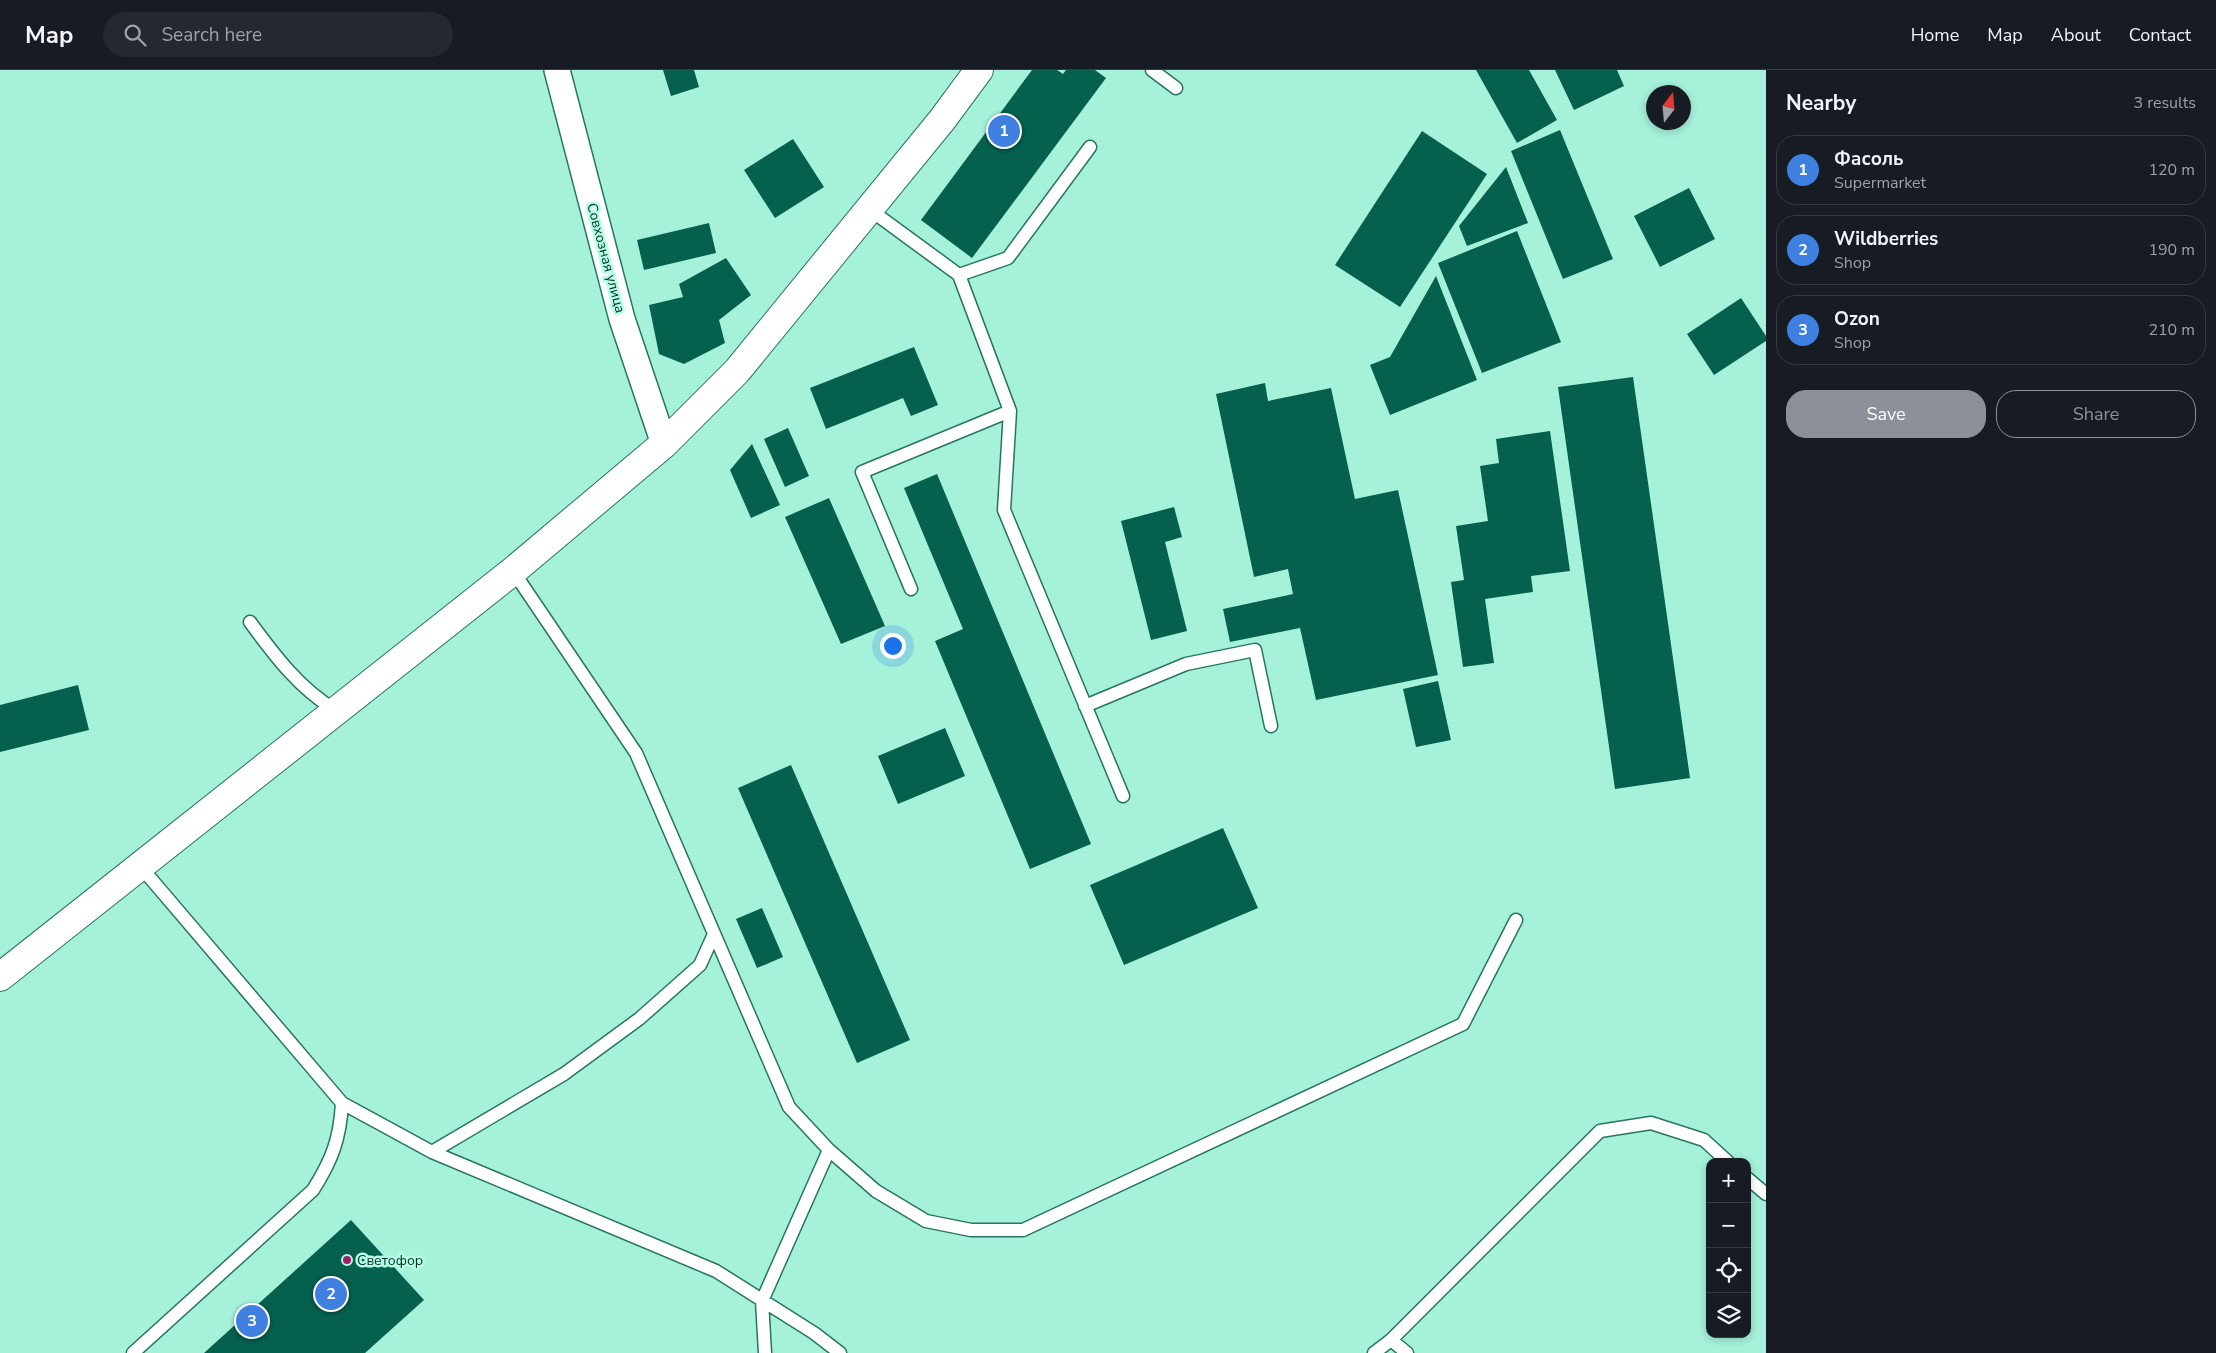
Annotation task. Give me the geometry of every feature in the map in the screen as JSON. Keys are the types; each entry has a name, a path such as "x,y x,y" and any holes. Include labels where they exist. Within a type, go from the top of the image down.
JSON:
{"street":[{"name":"Совхозная улица","path":"557,70 622,319 664,444"},
{"path":"0,977 513,571 664,444 737,370 942,120 979,70"}],"lane":[{"path":"1152,70 1176,88"},
{"path":"959,275 1008,258 1090,147"},
{"path":"869,209 959,275 1010,411 1004,510 1123,796"},
{"path":"911,590 862,472 1010,411"},
{"path":"513,571 636,753 789,1107 828,1150 876,1191 926,1221 971,1230 1023,1230 1463,1024 1516,920"},
{"path":"250,622 280,663 316,698 335,710"},
{"path":"1085,706 1186,664 1255,650 1272,726"},
{"path":"140,866 342,1103 432,1152 716,1271 814,1333 840,1353"},
{"path":"432,1152 564,1074 639,1019 700,965 714,934"},
{"path":"133,1353 313,1190 327,1168 338,1142 342,1103"},
{"path":"1374,1353 1391,1340 1600,1131 1651,1123 1704,1140 1724,1158"},
{"path":"765,1353 762,1301 828,1150"},
{"path":"1751,1181 1766,1194"},
{"path":"1391,1340 1407,1353"}],"building":[{"path":"663,70 694,70 699,87 671,96"},
{"path":"1032,70 1057,70 1063,74 1066,70 1095,70 1106,78 972,258 921,220"},
{"path":"1476,70 1529,70 1557,120 1517,143"},
{"path":"1555,70 1617,70 1624,86 1574,110"},
{"path":"1560,130 1613,259 1563,279 1511,151"},
{"path":"1422,131 1487,174 1400,307 1335,265"},
{"path":"793,139 824,187 775,218 744,170"},
{"path":"1506,167 1528,223 1467,246 1459,226"},
{"path":"1689,188 1715,239 1660,267 1634,216"},
{"path":"709,223 716,253 644,270 637,240"},
{"path":"1517,231 1561,342 1482,373 1438,263"},
{"path":"726,258 751,295 719,320 725,343 684,364 659,354 649,305 683,297 679,284"},
{"path":"1436,276 1477,380 1390,415 1370,365 1390,357"},
{"path":"1741,298 1766,336 1766,341 1714,375 1687,334"},
{"path":"914,347 938,405 911,416 903,398 826,429 810,388"},
{"path":"1633,377 1690,778 1615,789 1558,387"},
{"path":"1265,383 1268,401 1331,388 1355,499 1398,490 1438,675 1316,700 1300,628 1230,642 1223,609 1293,594 1288,569 1254,577 1216,394"},
{"path":"788,428 809,476 785,487 764,439"},
{"path":"1550,431 1570,571 1531,576 1533,592 1485,599 1494,663 1463,667 1451,582 1464,580 1456,526 1488,521 1480,466 1499,463 1496,439"},
{"path":"752,444 780,505 751,518 730,470"},
{"path":"937,474 1091,844 1030,869 935,641 963,629 904,488"},
{"path":"829,498 885,626 841,644 785,517"},
{"path":"1174,507 1182,537 1165,542 1187,631 1151,640 1121,521"},
{"path":"1438,681 1451,740 1416,747 1403,689"},
{"path":"78,685 89,730 0,752 0,705"},
{"path":"945,728 965,776 898,804 878,756"},
{"path":"791,765 910,1040 857,1063 738,788"},
{"path":"1223,828 1258,908 1124,965 1090,885"},
{"path":"762,908 783,957 757,968 736,919"},
{"name":"Светофор","path":"351,1220 424,1300 365,1353 204,1353"}],"place":[{"name":"Фасоль","path":"1004,131"},
{"name":"Светофор","path":"347,1260"},
{"name":"Wildberries","path":"331,1294"},
{"name":"Ozon","path":"252,1321"}]}
